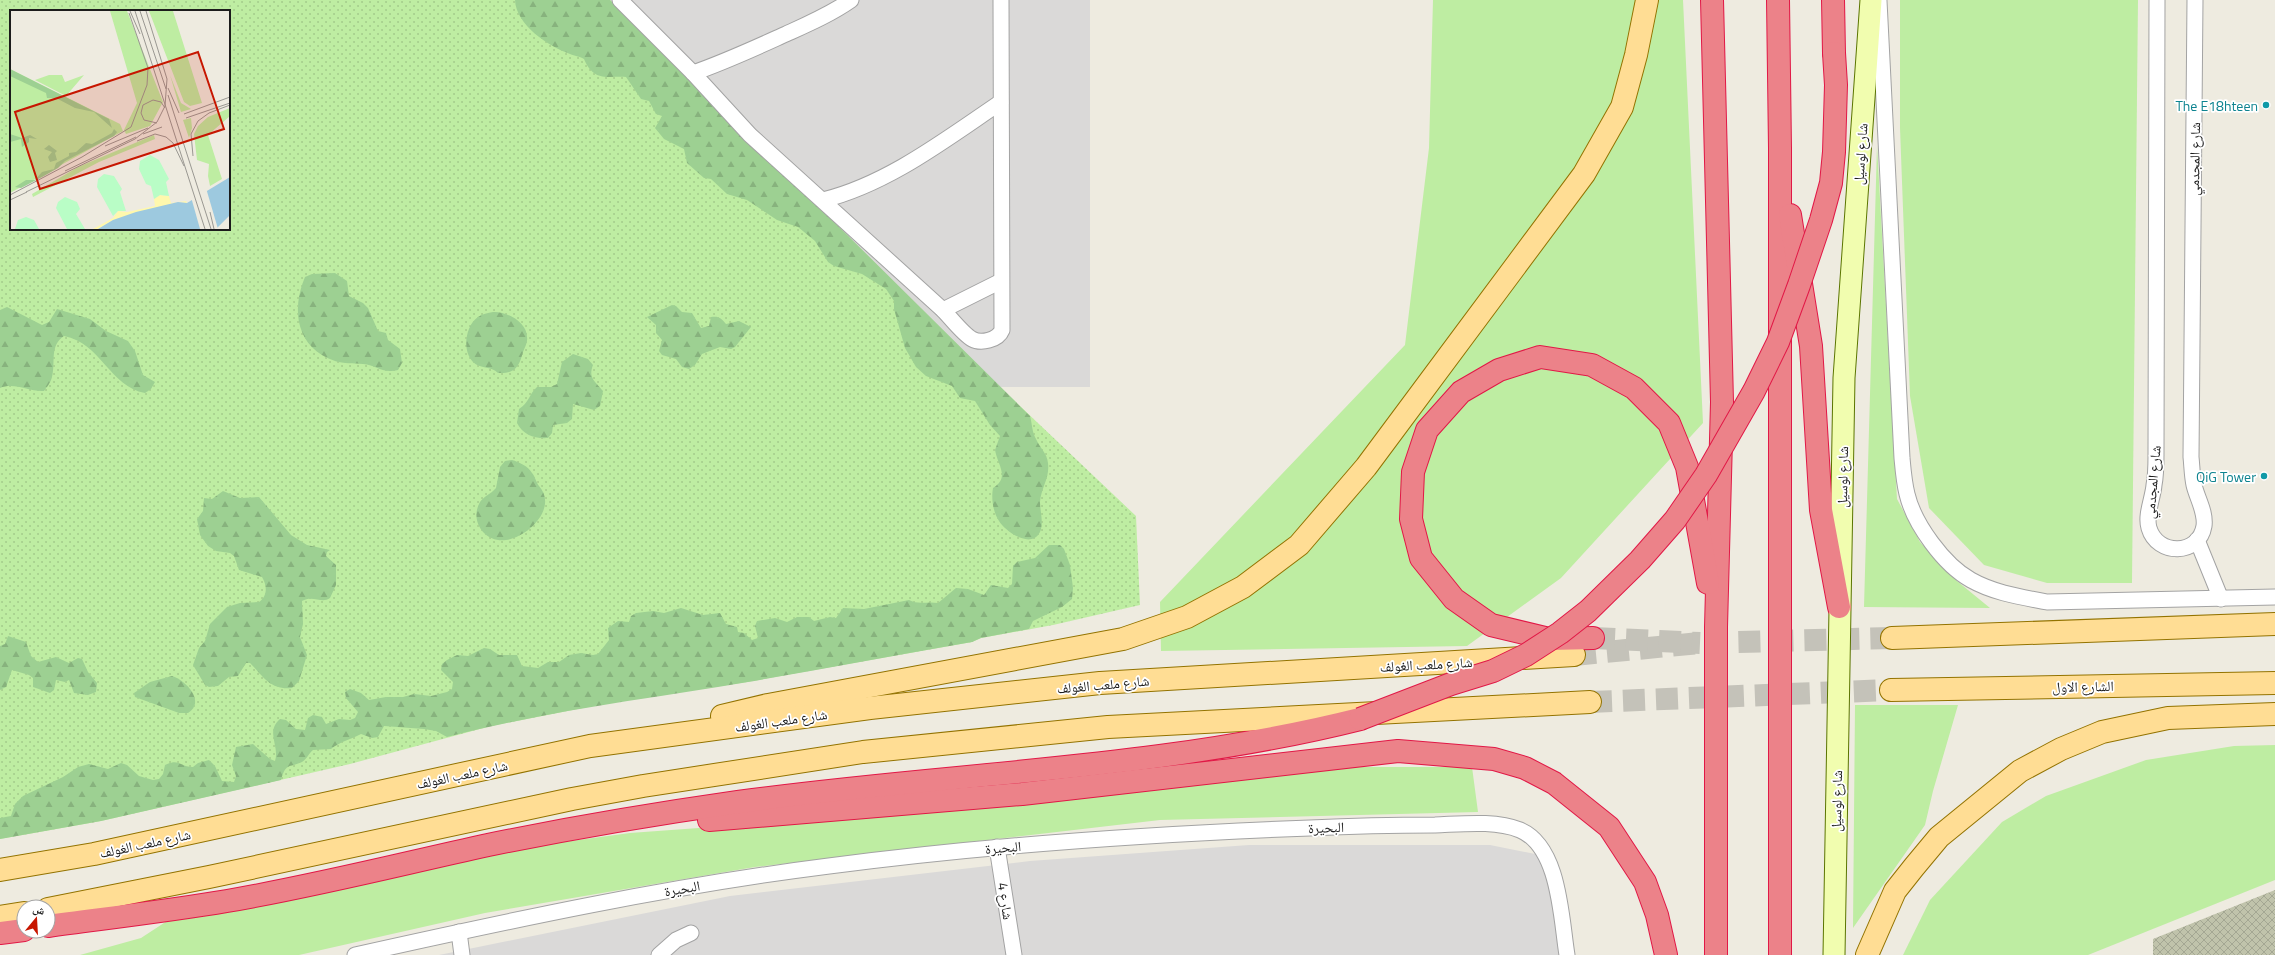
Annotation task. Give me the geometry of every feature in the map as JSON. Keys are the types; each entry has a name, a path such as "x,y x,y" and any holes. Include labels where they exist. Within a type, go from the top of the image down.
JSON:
{"highway":[{"path":"1712,0 1722,402 1716,627 1716,955"},
{"path":"1778,0 1780,148 1780,955"},
{"path":"56,925 225,902 491,845 645,816 745,801 1252,744 1301,734 1360,719 1451,684 1493,671 1526,655 1566,628 1614,585 1675,520 1706,475 1754,391 1778,342 1821,220 1831,184 1836,93 1829,0"},
{"path":"1832,29 1833,0"},
{"path":"1780,148 1811,346 1821,510 1839,606"},
{"path":"1593,638 1549,639 1491,625 1454,599 1421,558 1411,519 1413,472 1427,430 1461,392 1499,370 1540,357 1592,365 1634,388 1669,423 1687,467 1716,627"},
{"path":"645,816 671,822 828,812 1022,794 1398,751 1488,758 1525,768 1554,783 1609,827 1645,882 1657,915 1666,955"},
{"path":"0,933 16,931"}],"main road":[{"path":"590,746 768,705 1123,639 1187,617 1243,587 1299,545 1366,468 1584,174 1622,107 1636,55 1647,0"},
{"path":"1892,638 2275,624"},
{"name":"شارع ملعب الغولف","path":"0,870 94,854 590,746 870,708 1100,683 1574,655"},
{"name":"الشارع الاول","path":"1892,690 2275,683"},
{"path":"56,907 209,877 572,799 643,786 863,752 1108,727 1590,702"},
{"path":"1867,955 1895,891 1914,866 1939,837 2020,771 2061,749 2102,732 2168,718 2275,714"},
{"path":"0,917 16,914"}],"street":[{"path":"620,0 693,73 750,135 943,310 972,339 986,340 997,337 1002,330 1000,102 1001,0"},
{"path":"693,73 721,63 778,38 812,22 851,0"},
{"name":"شارع لوسيل","path":"1834,955 1844,378 1871,0"},
{"name":"شارع لوسيل","path":"1879,0 1902,458 1907,495 1928,537 1945,560 1971,581 2013,596 2047,602 2222,599"},
{"name":"شارع المجدمي","path":"2157,0 2156,455 2154,486 2148,519 2151,534 2162,545 2177,549 2191,545 2197,540 2204,526 2204,519 2194,485 2191,457 2195,0"},
{"path":"823,200 847,194 924,154 1000,102"},
{"path":"943,310 1001,281"},
{"path":"2197,540 2222,599 2275,597"},
{"name":"البحيرة","path":"355,955 603,902 698,885 828,866 998,847 1126,836 1341,826 1495,825 1520,830 1532,838 1542,848 1550,863 1557,888 1567,955"},
{"name":"شارع 4","path":"998,847 1014,955"},
{"path":"459,932 462,955"},
{"path":"659,955 676,940 691,933"}],"shaded area":[{"path":"610,0 1090,0 1090,387 1000,387"},
{"path":"1249,845 1490,845 1540,855 1554,887 1565,955 439,955 730,896 1030,861"},
{"path":"2275,890 2275,955 2153,955 2153,939"}],"green space":[{"path":"0,0 610,0 1000,387 1136,516 1140,605 1053,625 981,638 972,642 747,682 613,702 491,726 350,764 101,821 0,839"},
{"path":"515,0 610,0 1030,416 1034,433 1048,463 1047,478 1040,502 1042,521 1041,528 1036,537 1025,539 1018,537 1012,534 999,521 994,509 992,496 993,488 1001,480 1002,475 995,450 1000,436 990,425 975,401 960,398 952,386 926,376 916,367 905,348 894,309 894,301 886,289 862,274 834,266 828,262 815,241 798,227 777,220 747,200 727,194 711,179 704,178 687,163 684,149 664,139 655,128 662,116 656,114 649,101 641,99 626,77 607,77 596,75 584,59 552,46 543,40 527,26 521,18"},
{"path":"1433,0 1683,0 1703,423 1561,578 1467,646 1161,651 1160,602 1405,345 1429,148"},
{"path":"1900,0 2138,0 2132,583 2047,583 1984,565 1929,508 1910,396 1900,128"},
{"path":"1877,146 1897,499 1920,542 1957,581 1990,608 1864,607"},
{"path":"335,273 347,281 349,296 363,303 368,308 378,331 386,333 388,340 400,349 402,363 398,370 387,371 368,365 335,361 322,355 312,347 305,337 300,326 298,302 305,277 312,274"},
{"path":"672,305 676,306 682,312 692,313 701,328 709,326 711,317 720,318 726,324 739,321 751,327 735,347 731,349 720,347 702,354 695,365 689,369 682,367 676,359 662,355 659,351 662,340 656,333 656,325 647,317"},
{"path":"7,307 42,325 49,322 57,309 90,319 106,331 128,341 135,351 143,375 155,382 151,389 145,393 133,389 123,383 87,347 77,340 64,336 56,345 52,377 50,383 44,391 11,386 0,388 0,310"},
{"path":"493,312 504,313 515,318 524,327 526,332 527,343 520,362 518,366 509,372 498,373 492,369 479,366 473,362 467,352 466,339 470,326 480,316"},
{"path":"573,354 588,359 593,365 591,373 592,376 603,391 600,406 594,410 573,404 572,419 567,423 553,425 552,433 548,438 534,437 526,433 517,423 519,409 525,404 537,387 551,387 557,384 562,362"},
{"path":"512,460 528,468 544,494 545,503 543,512 532,527 515,538 498,540 492,538 481,529 476,516 477,509 480,502 496,488 500,467 505,461"},
{"path":"223,491 240,498 259,497 291,535 307,545 330,550 327,552 326,556 336,565 336,585 330,598 327,600 306,599 302,601 303,624 300,637 307,655 299,681 292,688 284,688 273,685 268,682 250,663 246,663 238,676 229,677 218,686 209,687 205,685 193,665 199,648 205,641 210,624 227,607 240,603 259,602 264,597 266,590 262,577 239,570 234,556 230,553 216,551 208,546 200,535 197,519 203,511 204,498 212,499"},
{"path":"1049,545 1060,545 1064,549 1070,565 1073,588 1072,599 1062,607 1033,621 1029,629 981,638 972,642 776,677 559,713 447,737 436,731 384,726 378,737 372,738 361,734 338,744 331,749 313,750 302,762 286,768 281,780 101,821 0,839 0,818 11,816 15,804 23,796 63,777 78,767 89,764 108,769 121,763 127,765 139,776 153,780 159,779 163,774 165,765 170,763 174,762 188,767 193,767 198,763 209,760 215,766 222,781 234,782 236,776 232,765 236,747 253,744 270,759 275,761 276,750 273,734 276,724 280,719 286,720 296,729 305,730 308,718 313,715 322,717 326,724 339,719 350,720 355,718 358,712 346,698 345,692 350,689 361,693 369,700 386,697 403,697 414,694 431,696 447,692 452,689 453,682 441,670 442,664 457,655 468,656 484,648 490,649 499,655 517,655 522,666 538,668 548,662 559,662 569,655 581,653 593,655 598,654 609,640 608,628 618,621 629,622 631,616 636,613 653,611 664,613 681,608 703,615 720,613 726,624 737,627 738,632 744,633 752,640 758,638 755,626 757,621 775,618 787,622 797,617 809,617 814,621 830,617 836,618 843,608 864,609 909,600 916,602 938,603 956,588 968,589 984,595 991,585 1008,588 1012,584 1013,566 1017,562 1035,558"},
{"path":"8,636 26,642 31,656 38,662 56,657 69,663 78,658 82,659 88,672 97,683 96,692 88,695 74,693 69,680 65,682 56,680 54,690 50,693 33,687 33,678 29,675 12,670 6,687 0,690 0,646 5,644"},
{"path":"172,676 183,682 195,698 193,708 188,713 179,713 135,697 134,693 150,682"},
{"path":"1855,705 1958,705 1933,791 1925,825 1853,928"},
{"path":"2275,745 2275,880 2088,955 1903,955 1930,900 2002,822 2046,796 2146,760 2234,746"},
{"path":"1336,767 1472,767 1478,812 1160,820 755,867 485,913 299,955 80,955 141,938 167,921 235,911 505,850 630,833 888,814"}],"tunnel":[{"path":"1593,638 1700,643"},
{"path":"1574,655 1700,643 1892,638"},
{"path":"1590,702 1891,690"}],"place":[{"name":"The E18hteen","path":"2266,105"},
{"name":"QiG Tower","path":"2264,476"}]}
